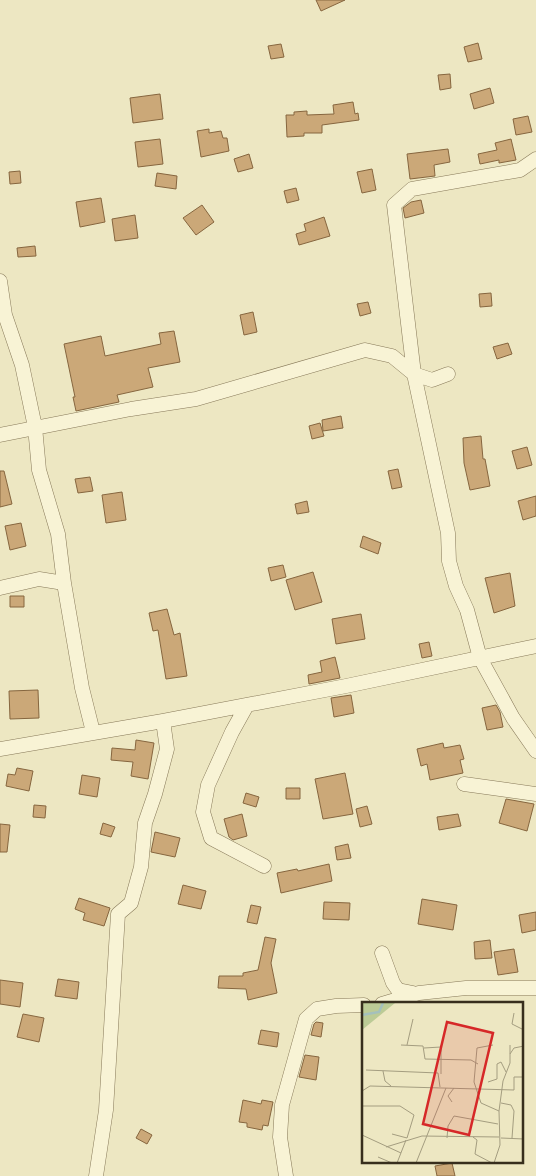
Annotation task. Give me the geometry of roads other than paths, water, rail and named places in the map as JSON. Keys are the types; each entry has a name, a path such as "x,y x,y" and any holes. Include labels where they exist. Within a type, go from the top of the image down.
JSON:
{"street":[{"path":"536,159 520,170 412,189 394,205 414,374 448,533 448,561 466,610 480,658 512,718 536,751"},
{"path":"0,282 5,315 22,364 35,427 39,470 58,534 64,583 82,688 93,732"},
{"path":"0,435 131,409 196,399 365,350 392,356 414,374 432,380 448,374"},
{"path":"0,588 39,579 64,583"},
{"path":"0,749 163,721 346,686 536,646"},
{"path":"247,705 232,732 208,785 203,812 211,838 264,866"},
{"path":"96,1176 106,1110 118,914 131,903 141,867 145,823 167,749 163,721"},
{"path":"464,784 536,794"},
{"path":"382,952 393,983 398,990 419,993"},
{"path":"389,1002 419,993 466,988 536,988"},
{"path":"286,1176 280,1137 282,1105 306,1019 317,1010 336,1006 362,1005"}]}
